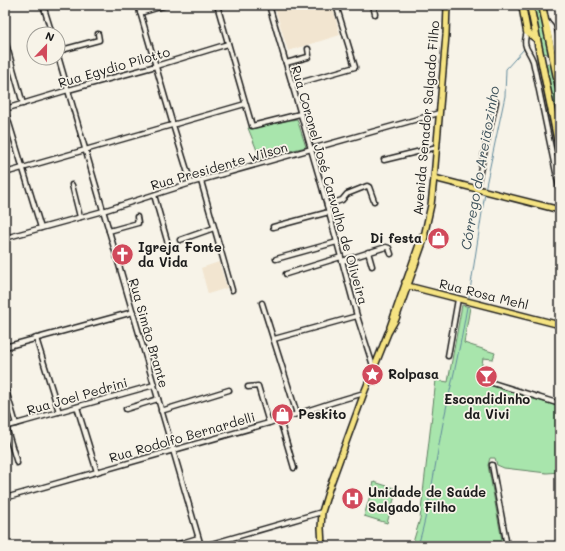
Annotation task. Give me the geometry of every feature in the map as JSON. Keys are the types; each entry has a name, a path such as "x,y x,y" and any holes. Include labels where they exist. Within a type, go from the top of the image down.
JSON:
{"highway":[{"path":"524,5 523,10 527,32 537,39"},
{"path":"530,5 560,152"},
{"path":"542,5 560,92"},
{"path":"542,61 542,59 546,57 550,57 554,60"}],"main road":[{"name":"Avenida Senador Salgado Filho","path":"322,546 320,528 322,512 329,489 364,393 388,333 396,319 406,284 425,237 430,214 434,178 447,5"},
{"path":"434,178 560,210"},
{"name":"Rua Rosa Mehl","path":"406,284 560,325"}],"street":[{"path":"138,5 191,183"},
{"path":"140,13 167,5"},
{"path":"217,5 252,126 300,114"},
{"name":"Rua Coronel José Carvalho de Oliveira","path":"269,5 329,212 357,316 374,369"},
{"path":"292,85 355,67 336,5"},
{"path":"374,5 375,14"},
{"path":"45,6 50,26"},
{"path":"546,21 551,27 560,63"},
{"path":"527,32 524,44 533,61 560,192"},
{"path":"66,49 99,40 98,34"},
{"path":"5,40 23,104"},
{"name":"Rua Egydio Pilotto","path":"5,110 68,90 156,66 228,44"},
{"path":"286,63 308,58 308,49"},
{"name":"Rua Simão Brante","path":"61,66 200,546"},
{"path":"476,189 496,102"},
{"path":"5,173 245,104"},
{"path":"5,110 41,228"},
{"name":"Rua Presidente Wilson","path":"5,238 103,211 191,183 439,113"},
{"path":"384,160 437,146"},
{"path":"200,181 232,290"},
{"path":"72,185 80,217"},
{"path":"327,205 342,200 347,194 367,186 369,187 374,201"},
{"path":"154,195 168,244"},
{"path":"272,227 329,212"},
{"path":"109,231 138,223 137,216"},
{"path":"180,240 214,228"},
{"path":"276,259 337,242"},
{"path":"286,274 388,247 391,254"},
{"path":"368,252 372,266"},
{"path":"448,356 458,299"},
{"path":"262,303 297,414"},
{"path":"5,347 133,312"},
{"path":"274,339 357,316"},
{"path":"36,338 59,412"},
{"path":"484,380 560,404"},
{"name":"Rua Joel Pedrini","path":"6,427 154,385"},
{"path":"248,387 258,386 269,423"},
{"path":"5,387 16,424"},
{"path":"161,411 229,390"},
{"name":"Rua Rodolfo Bernardelli","path":"5,498 280,420 364,393"},
{"path":"126,409 158,399"},
{"path":"77,407 96,472"},
{"path":"280,420 294,468"},
{"path":"6,427 17,463"},
{"path":"492,465 508,546"},
{"path":"204,546 322,512"},
{"path":"172,546 198,538"}],"shaded area":[{"path":"274,5 332,5 340,35 288,51"},
{"path":"219,262 227,288 208,294 201,268"}],"green space":[{"path":"532,5 539,5 549,55 545,53 542,56"},
{"path":"548,63 551,64 560,110 560,141 545,65"},
{"path":"297,119 306,147 260,158 248,128"},
{"path":"462,305 470,307 464,343 495,353 493,359 483,358 479,381 560,407 560,472 547,473 504,468 497,465 495,458 490,458 488,465 503,546 412,546 420,519 436,380 448,382"},
{"path":"374,482 397,489 387,523 364,516"}],"waterway":[{"name":"Córrego do Areiãozinho","path":"485,190 505,96 506,69 524,49"},
{"name":"Córrego do Areiãozinho","path":"469,297 485,193"},
{"name":"Córrego do Areiãozinho","path":"418,546 429,500 467,307"}],"place":[{"name":"Di festa","path":"438,238"},
{"name":"Igreja Fonte da Vida","path":"122,254"},
{"name":"Rolpasa","path":"372,374"},
{"name":"Escondidinho da Vivi","path":"487,377"},
{"name":"Peskito","path":"282,414"},
{"name":"Unidade de Saúde Salgado Filho","path":"352,499"}]}
